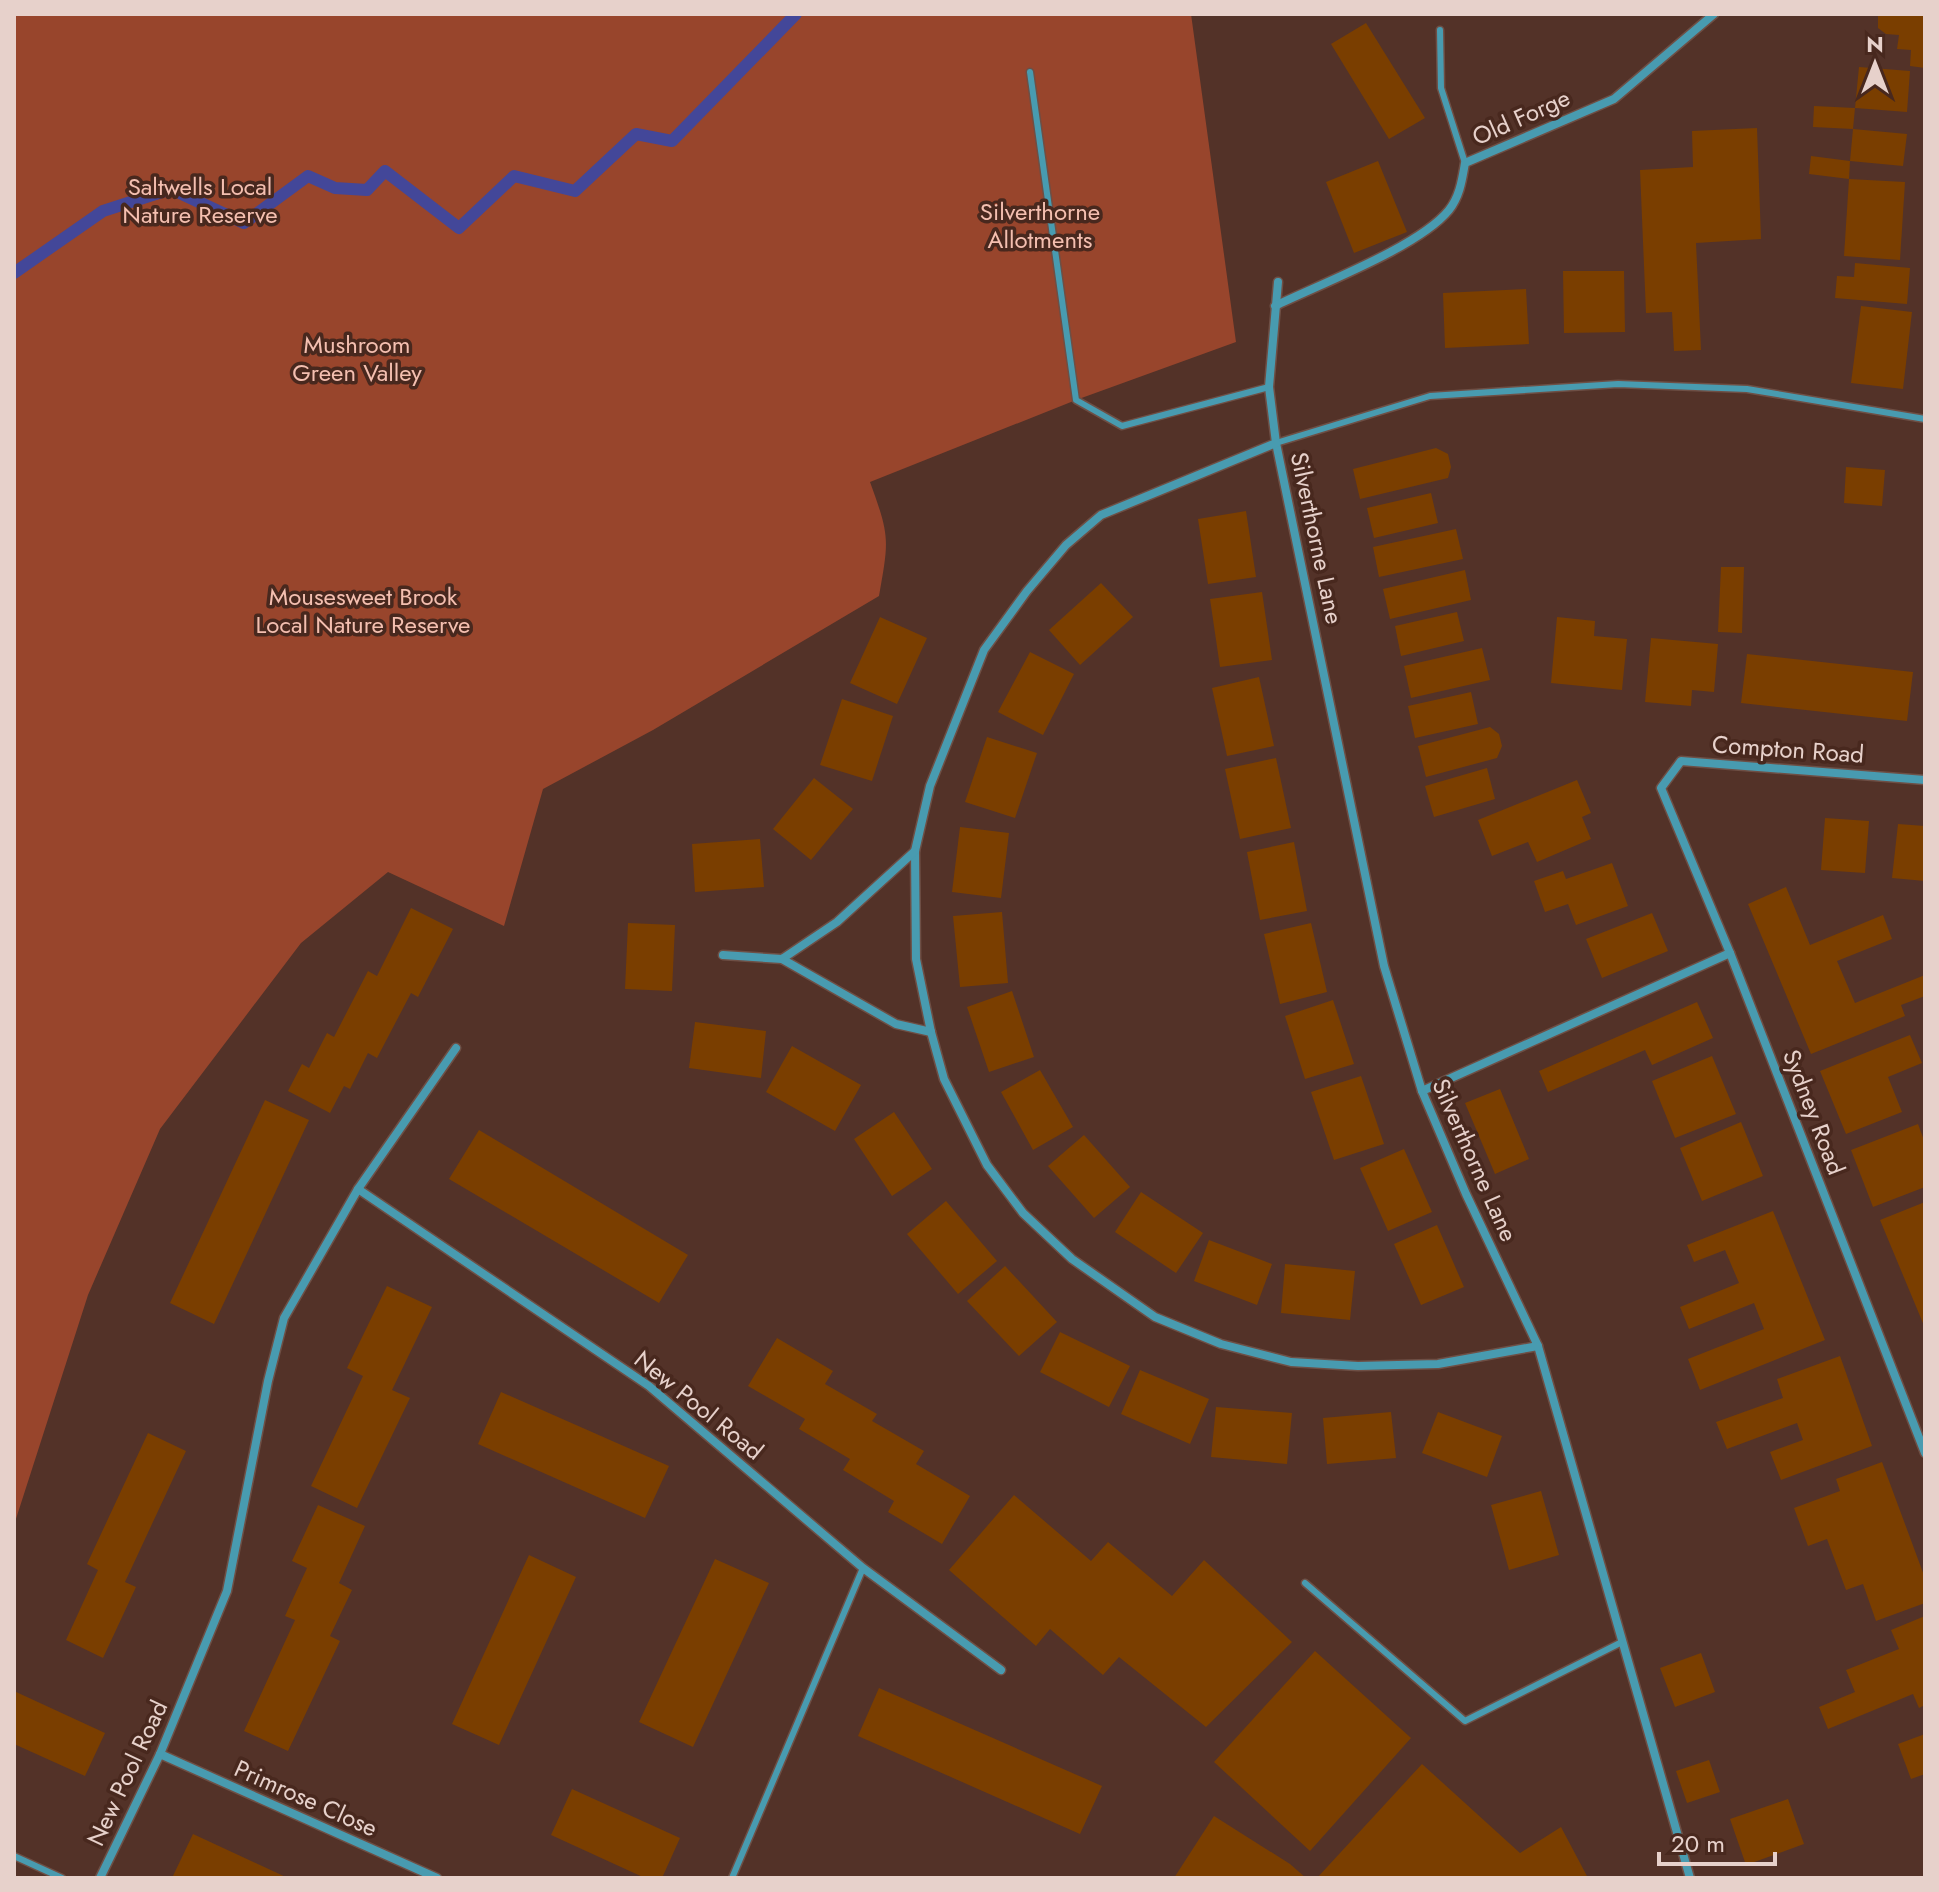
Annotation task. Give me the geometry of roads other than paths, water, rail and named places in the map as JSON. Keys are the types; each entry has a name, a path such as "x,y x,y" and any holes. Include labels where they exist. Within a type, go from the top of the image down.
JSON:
{"street":[{"name":"Old Forge","path":"1275,306 1424,232 1447,212 1458,196 1465,163 1614,99 1714,14"},
{"path":"1269,387 1278,282"},
{"name":"Silverthorne Lane","path":"1269,387 1276,443 1384,966 1422,1091 1466,1194 1538,1346 1620,1643 1690,1878"},
{"path":"1276,443 1101,515 1066,545 1027,591 974,669 930,786 915,851 916,959 944,1079 987,1165 1023,1213 1072,1259 1155,1317 1221,1344 1305,1363 1358,1366 1438,1364 1538,1346"},
{"name":"Compton Road","path":"1661,788 1681,761 1925,780"},
{"name":"Sydney Road","path":"1661,788 1730,953 1925,1453"},
{"path":"782,959 837,922 915,851"},
{"path":"1422,1091 1730,953"},
{"path":"723,955 782,959 896,1024 931,1032"},
{"name":"New Pool Road","path":"100,1878 160,1754 227,1591 268,1381 284,1318 358,1189 456,1048"},
{"name":"New Pool Road","path":"358,1189 649,1386 863,1568 1001,1670"},
{"name":"Primrose Close","path":"160,1754 437,1878"}],"lane":[{"path":"1440,30 1441,88 1465,163"},
{"path":"1030,72 1076,400 1122,426 1269,387"},
{"name":"Silverthorne Lane","path":"1276,443 1430,396 1618,384 1747,389 1925,419"},
{"path":"732,1878 863,1568"},
{"path":"1305,1583 1465,1721 1620,1643"},
{"path":"14,1856 62,1878"}],"waterway":[{"path":"14,273 103,211 171,189 244,223 308,176 335,188 367,190 385,171 459,228 514,176 575,191 636,134 672,141 796,14"}],"park label":[{"name":"Saltwells Local Nature Reserve","path":"200,200"},
{"name":"Silverthorne Allotments","path":"1040,225"},
{"name":"Mushroom Green Valley","path":"357,358"},
{"name":"Mousesweet Brook Local Nature Reserve","path":"363,610"}]}
